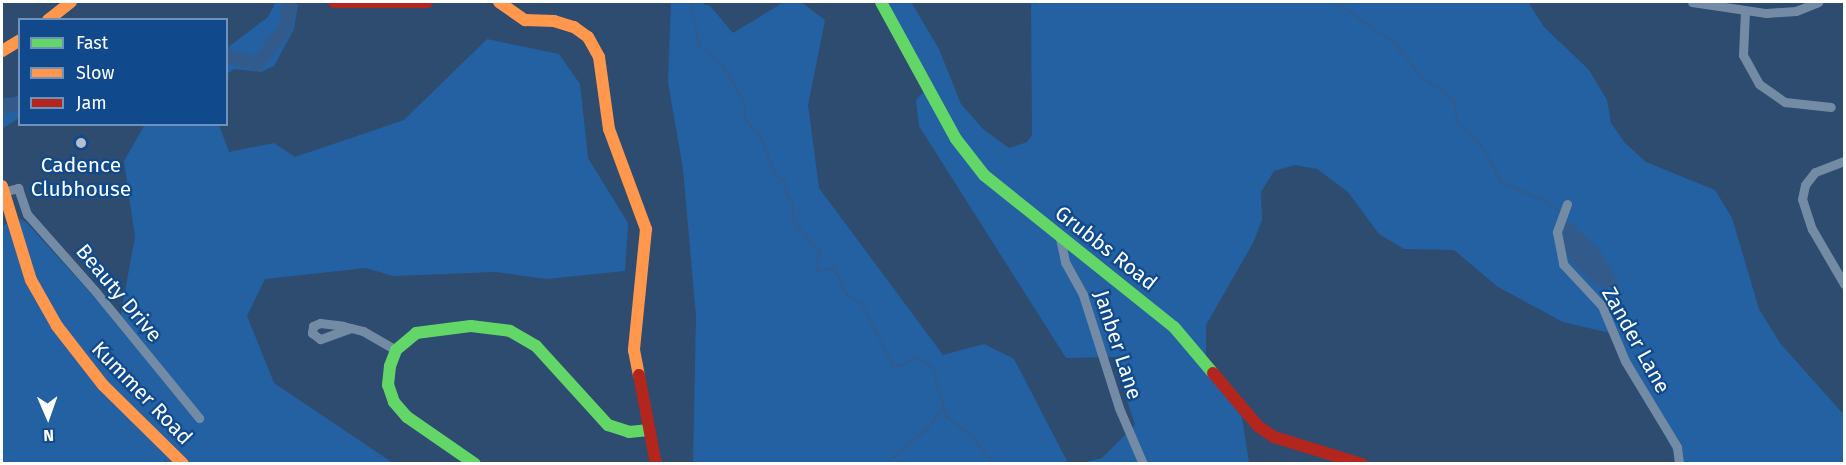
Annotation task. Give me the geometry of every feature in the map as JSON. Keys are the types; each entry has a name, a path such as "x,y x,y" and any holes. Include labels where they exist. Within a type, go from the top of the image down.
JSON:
{"street":[{"path":"51,18 71,2"},
{"path":"334,2 427,2"},
{"path":"499,2 525,20 554,21 574,27 588,37 599,57 609,129 646,229 633,340 656,464"},
{"name":"Grubbs Road","path":"881,2 970,159 1060,238 1174,327 1258,426 1274,437 1362,464"},
{"path":"1692,2 1745,11 1791,12 1818,2"},
{"path":"1745,11 1743,55 1759,84 1785,102 1831,107"},
{"path":"2,51 18,41"},
{"path":"1845,161 1815,172 1805,185 1802,199 1812,229 1845,284"},
{"name":"Beauty Drive","path":"2,190 18,188 27,214 96,292 199,418"},
{"name":"Kummer Road","path":"2,190 31,280 57,326 103,385 183,464"},
{"name":"Zander Lane","path":"1567,204 1557,232 1563,264 1602,306 1625,361 1677,447 1679,464"},
{"name":"Janber Lane","path":"1060,238 1065,262 1083,295 1119,408 1143,464"},
{"path":"475,464 398,408 388,380 396,350 407,338 427,329 480,326 510,331 536,346 608,425 629,432 649,430"},
{"path":"351,328 363,331 396,350"}],"shaded area":[{"path":"276,2 298,4 294,29 274,66 261,72 234,69 228,73 228,47 268,17"},
{"path":"671,2 700,2 711,7 733,33 784,2 801,2 825,20 808,105 819,188 943,355 984,344 1014,359 1068,463 693,463 696,316 683,169 668,82"},
{"path":"885,2 911,2 939,49 961,104 983,129 1009,148 1027,142 1032,135 1031,2 1528,2 1544,27 1589,70 1607,100 1611,123 1625,143 1646,162 1715,190 1732,218 1759,309 1780,343 1844,415 1844,463 1679,463 1614,334 1563,322 1498,287 1454,250 1404,249 1379,234 1348,192 1317,169 1295,165 1274,171 1261,192 1262,220 1253,243 1206,325 1206,372 1242,417 1249,463 1082,463 1102,458 1135,425 1113,357 1066,358 919,126 916,100 928,87"},
{"path":"487,39 559,54 580,84 588,158 628,223 625,271 546,279 496,272 393,276 366,268 265,279 247,316 274,383 393,463 2,464 2,226 20,219 26,222 119,324 135,237 124,161 144,126 219,126 229,152 274,143 295,157 404,120"},
{"path":"18,96 18,119 2,129 2,99"},
{"path":"1568,221 1599,249 1620,285 1607,289 1594,284 1572,263 1561,245 1561,231"}],"waterway":[{"path":"228,57 257,64 285,29 290,2"},
{"path":"691,2 699,46 721,63 745,104 745,119 762,138 775,176 786,182 786,194 793,203 793,221 820,252 816,264 818,271 834,268 846,294 862,304 893,365 899,366 918,357 932,367 947,417 974,438 993,464"},
{"path":"1336,2 1393,42 1421,76 1455,101 1457,122 1484,149 1501,182 1545,201 1560,212"},
{"path":"2,108 18,104"},
{"path":"886,464 926,430 944,407"}],"traffic: fast":[{"path":"881,2 956,139 984,175 1174,327 1213,373"},
{"path":"475,464 407,417 394,402 388,385 390,366 396,350 416,333 471,326 510,331 536,346 608,425 629,432 649,430"}],"traffic: slow":[{"path":"51,18 71,2"},
{"path":"499,2 525,20 554,21 574,27 588,37 599,57 609,129 646,229 634,350 639,375"},
{"path":"2,51 18,41"},
{"path":"2,186 31,280 57,326 103,385 183,464"}],"traffic: jam":[{"path":"334,2 427,2"},
{"path":"1213,373 1258,426 1274,437 1362,464"},
{"path":"639,375 656,464"}],"place":[{"name":"Cadence Clubhouse","path":"81,143"}]}
